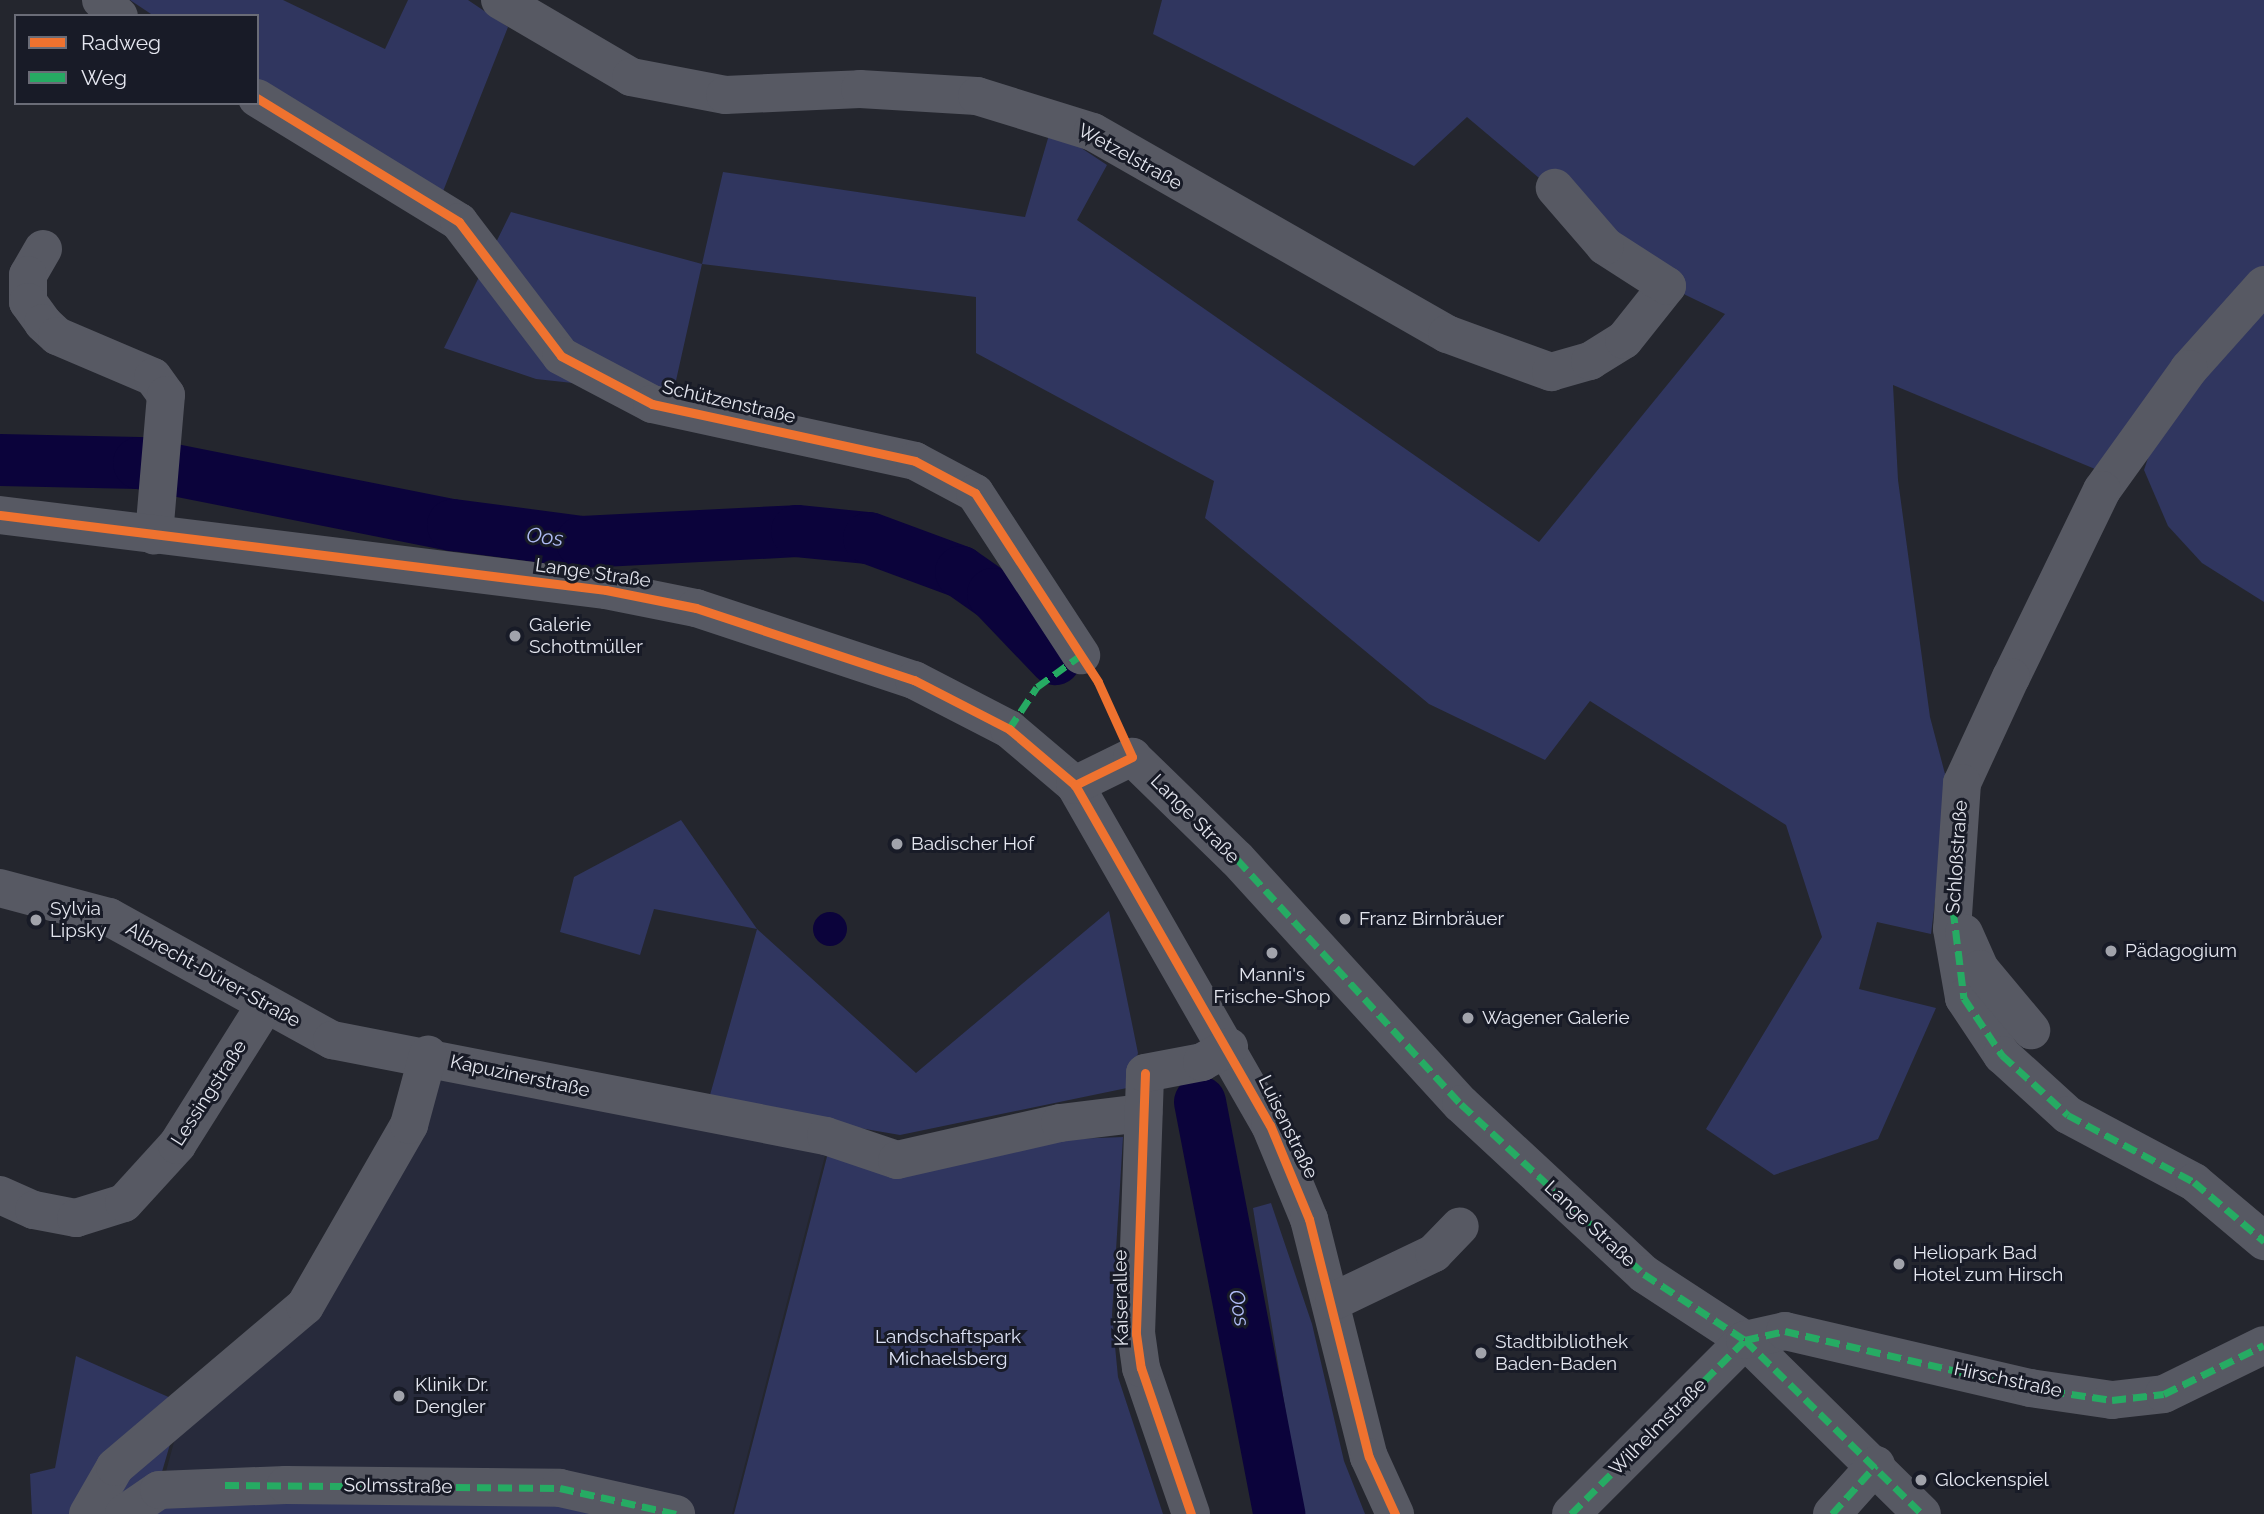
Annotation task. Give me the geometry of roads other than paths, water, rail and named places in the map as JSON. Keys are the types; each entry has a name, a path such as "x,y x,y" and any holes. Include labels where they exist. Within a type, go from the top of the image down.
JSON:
{"street":[{"path":"101,0 117,14"},
{"name":"Wetzelstraße","path":"500,0 631,76 725,95 860,89 977,96 1093,132 1311,261 1521,365 1551,372 1590,361 1624,340 1667,286 1605,246 1555,188"},
{"name":"Schützenstraße","path":"259,99 459,222 561,356 652,404 915,461 975,493 1081,655"},
{"path":"43,249 28,275 28,302 57,336 153,377 166,395 156,517"},
{"name":"Schloßstraße","path":"2264,285 2189,369 2102,490 1962,783 1953,908 1964,998 2002,1055 2068,1115 2194,1182 2264,1241"},
{"name":"Lange Straße","path":"0,515 156,517 606,590 696,608 959,700 1009,729 1075,785 1132,757 1237,859 1329,964 1461,1104 1644,1274 1745,1340 1876,1465 1922,1514"},
{"name":"Luisenstraße","path":"1075,785 1229,1047 1300,1192 1334,1301 1369,1457 1395,1514"},
{"name":"Albrecht-Dürer-Straße","path":"0,888 109,917 264,1007 332,1040 428,1055"},
{"path":"1953,908 1980,969 2031,1030"},
{"name":"Lessingstraße","path":"0,1195 34,1210 76,1218 124,1203 177,1145 264,1007"},
{"name":"Kaiserallee","path":"1191,1514 1136,1334 1145,1073 1202,1062 1229,1047"},
{"name":"Kapuzinerstraße","path":"88,1514 115,1467 306,1306 409,1125 428,1055 826,1136 897,1160 1060,1123 1143,1112"},
{"path":"1334,1301 1434,1253 1460,1226"},
{"name":"Hirschstraße","path":"1745,1340 1785,1331 2029,1388 2112,1400 2164,1394 2264,1345"},
{"name":"Wilhelmstraße","path":"1571,1514 1745,1340"},
{"path":"1832,1514 1876,1465"},
{"name":"Solmsstraße","path":"124,1514 159,1490 237,1485 560,1488 676,1514"}],"waterway":[{"name":"Oos","path":"0,460 139,463 453,525 582,542 797,531 869,538 961,572 993,594 1055,659"},
{"name":"Oos","path":"1200,1102 1279,1514"}],"place":[{"name":"Galerie Schottmüller","path":"515,636"},
{"name":"Badischer Hof","path":"897,844"},
{"name":"Franz Birnbräuer","path":"1345,919"},
{"name":"Sylvia Lipsky","path":"36,920"},
{"name":"Pädagogium","path":"2111,951"},
{"name":"Manni's Frische-Shop","path":"1272,953"},
{"name":"Wagener Galerie","path":"1468,1018"},
{"name":"Heliopark Bad Hotel zum Hirsch","path":"1899,1264"},
{"name":"Stadtbibliothek Baden-Baden","path":"1481,1353"},
{"name":"Klinik Dr. Dengler","path":"399,1396"},
{"name":"Glockenspiel","path":"1921,1480"}],"park label":[{"name":"Landschaftspark Michaelsberg","path":"948,1348"}]}
